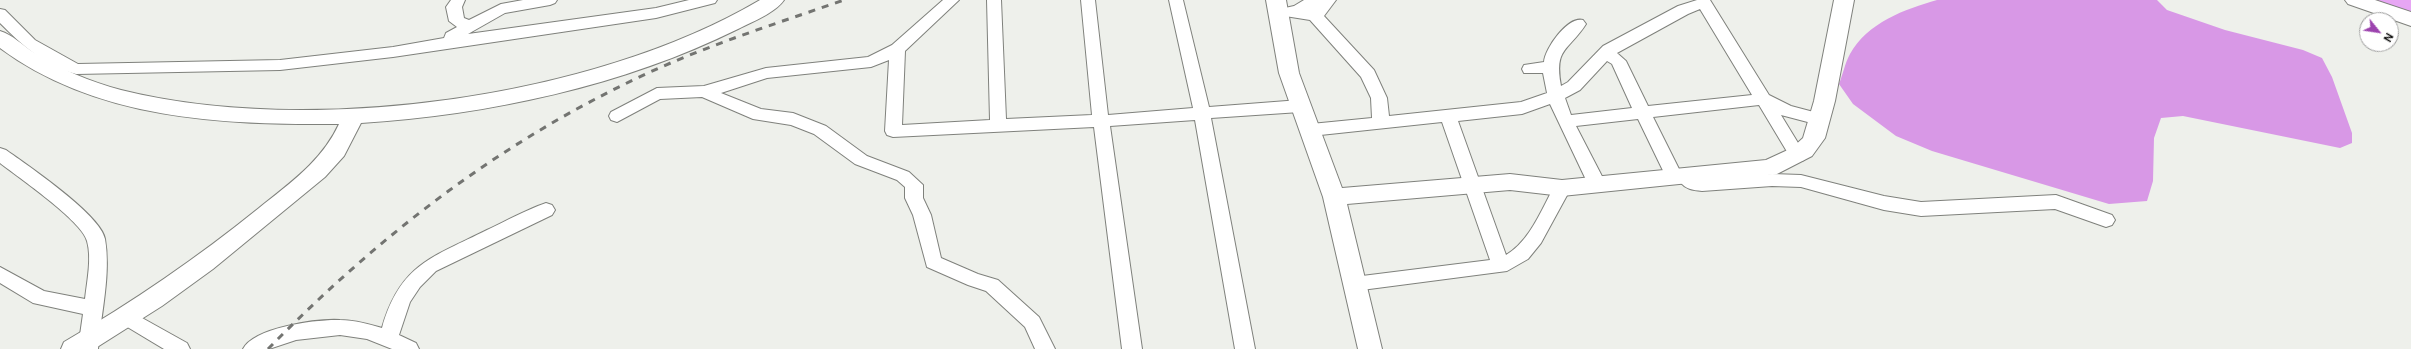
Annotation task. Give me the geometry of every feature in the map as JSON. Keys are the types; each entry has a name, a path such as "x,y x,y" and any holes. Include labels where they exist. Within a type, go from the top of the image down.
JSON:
{"street":[{"path":"458,0 454,7 457,21 470,27"},
{"path":"434,45 501,9 550,0"},
{"path":"0,14 37,50 76,69 280,65 393,52 600,22 656,13 710,0"},
{"path":"0,38 18,53 65,78 131,101 199,113 284,117 353,117 424,112 516,96 615,70 699,40 744,19 774,0"},
{"path":"704,92 766,73 871,62 897,48 952,0"},
{"path":"994,0 998,125"},
{"path":"1088,0 1101,121 1132,349"},
{"path":"1176,0 1202,113 1245,349"},
{"path":"1329,0 1314,4 1284,8 1289,73 1300,106 1311,130 1334,197 1370,349"},
{"path":"1334,197 1510,182 1562,188 1769,168 1798,156 1810,145 1819,119 1844,0"},
{"path":"2356,0 2411,19"},
{"path":"1311,130 1522,108 1555,96 1574,86 1606,53 1683,10 1704,3 1798,156"},
{"path":"1314,4 1368,74 1378,98 1381,123"},
{"path":"1578,24 1553,55 1549,67 1555,96 1597,184"},
{"path":"897,48 893,131 1101,121 1300,106"},
{"path":"1606,53 1618,62 1643,113 1680,176 1691,183 1702,185 1772,180 1801,181 1884,203 1921,209 2056,202 2106,220"},
{"path":"1530,69 1549,67"},
{"path":"617,116 657,94 689,91 704,92 759,115 793,119 820,130 861,160 903,176 914,185 914,198 922,214 933,262 974,280 992,285 1032,322 1045,349"},
{"path":"1566,121 1763,99 1786,112 1819,119"},
{"path":"1448,116 1501,266"},
{"path":"84,346 193,272 307,180 336,151 353,117"},
{"path":"0,154 57,198 80,219 96,238 97,273 92,308 84,346"},
{"path":"1354,284 1501,266 1522,254 1535,238 1562,188"},
{"path":"389,338 395,313 402,297 414,280 430,266 546,210"},
{"path":"0,274 40,298 92,308"},
{"path":"126,317 180,349"},
{"path":"253,349 262,342 280,336 328,326 363,330 389,338 409,349"}],"shaded area":[{"path":"1937,0 2157,0 2167,10 2225,30 2303,50 2322,58 2332,77 2352,133 2352,143 2340,148 2183,116 2161,118 2154,138 2153,181 2147,201 2109,204 1932,151 1896,136 1853,104 1839,84 1850,54 1857,43 1866,34 1888,19 1900,13"},
{"path":"2373,0 2411,0 2411,13"}],"railway":[{"path":"268,349 354,267 399,229 445,193 542,129 594,100 672,62 745,34 844,0"}]}
